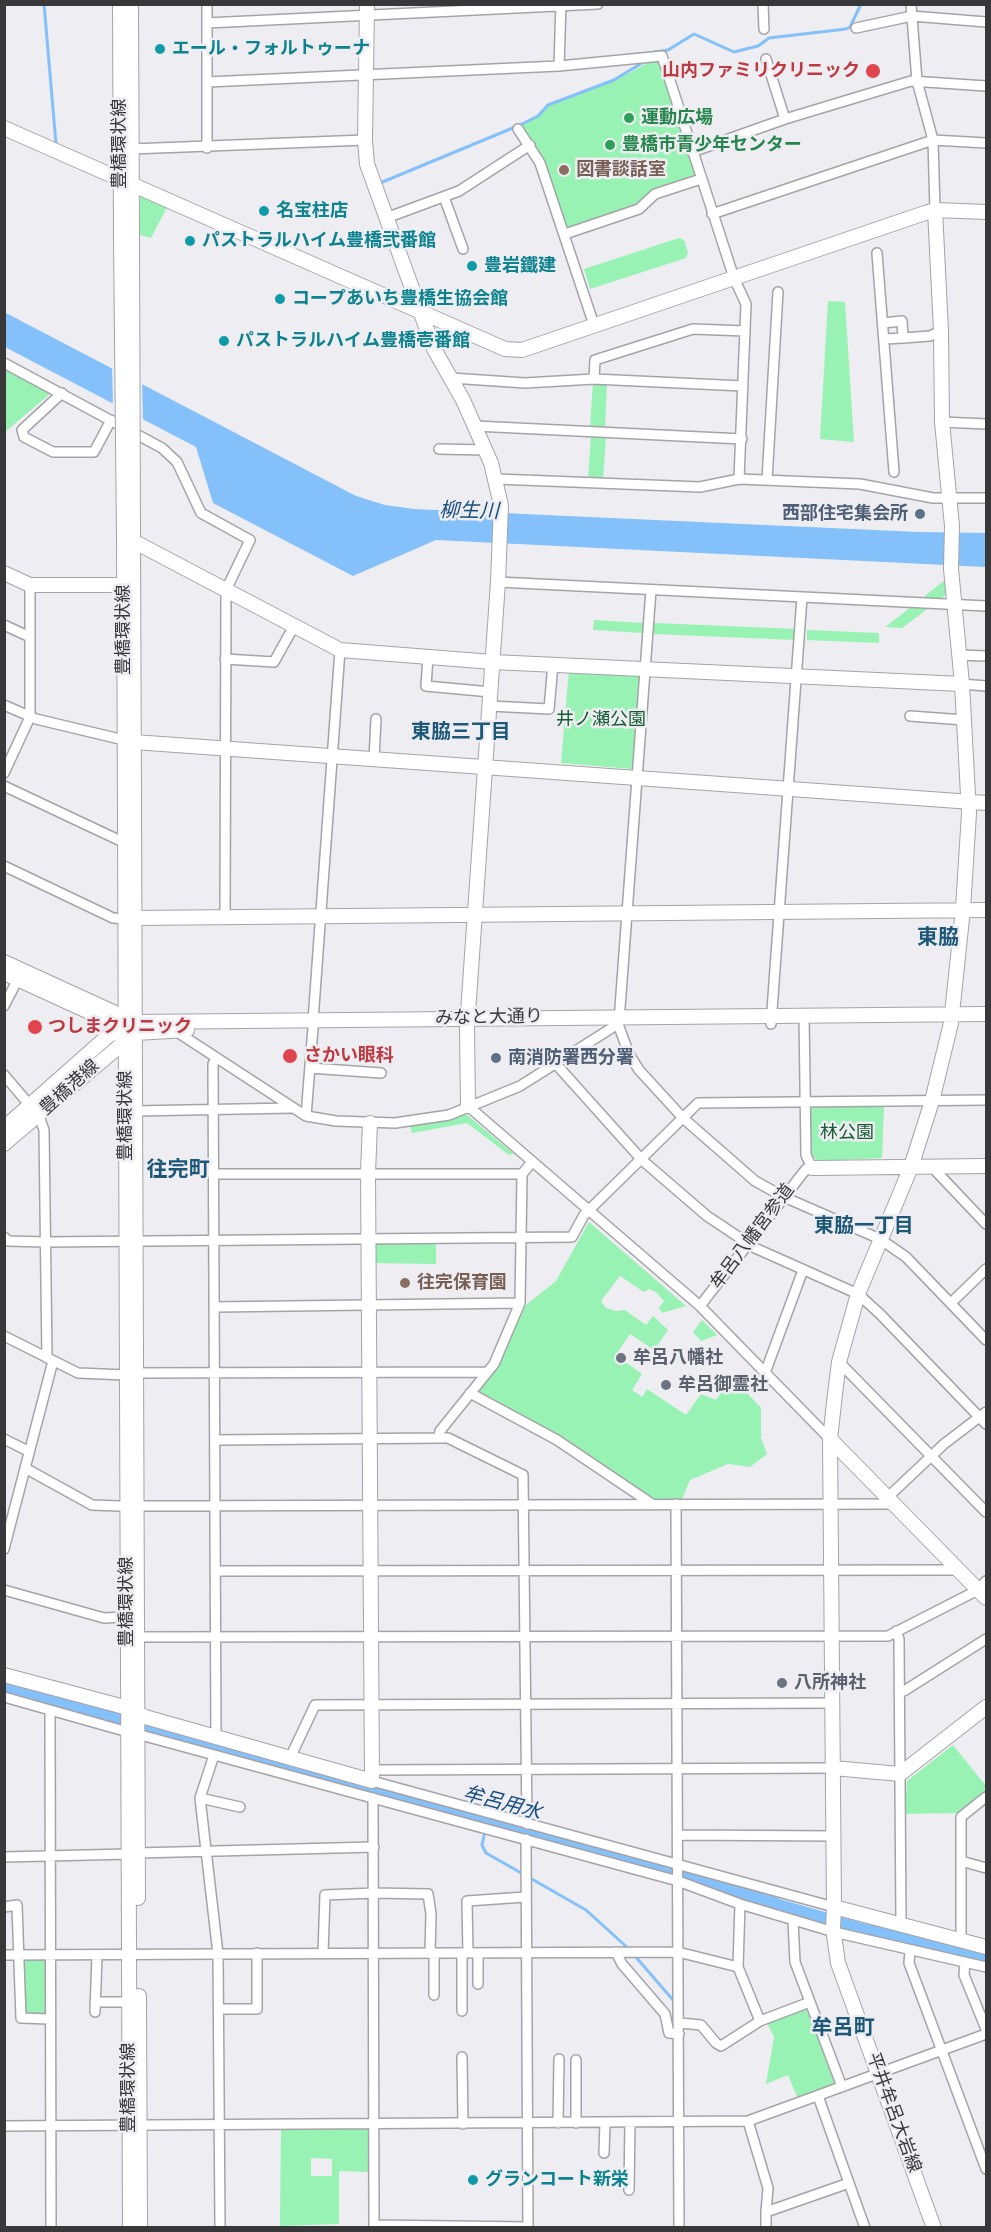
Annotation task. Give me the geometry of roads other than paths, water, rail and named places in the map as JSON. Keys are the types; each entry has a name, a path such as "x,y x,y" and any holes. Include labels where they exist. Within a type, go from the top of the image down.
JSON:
{"street":[{"name":"豊橋環状線","path":"120,4 126,179 130,538 131,1374 132,1506 137,1637 133,1723"},
{"name":"豊橋環状線","path":"126,179 132,149 131,4"},
{"path":"207,4 207,147"},
{"path":"207,22 367,11 598,4"},
{"path":"764,4 764,29"},
{"path":"911,4 917,81 933,140 935,210"},
{"path":"559,66 561,6"},
{"path":"137,1637 888,1636 984,1590 959,1570 700,1306 588,1212 468,1106 467,1023 493,662 501,505 497,479 475,426 434,348 367,164 365,141 367,11"},
{"path":"856,28 912,16 987,22"},
{"path":"207,82 559,66 662,56 712,214 734,278 746,304 739,478"},
{"path":"766,59 786,119"},
{"path":"693,152 786,119 917,81 987,86"},
{"path":"4,128 126,179 505,349 522,350 935,210 987,212"},
{"path":"518,129 540,163 594,325"},
{"path":"712,214 933,140 987,142"},
{"path":"132,149 365,141"},
{"path":"386,218 459,191 530,145"},
{"path":"565,234 639,209 655,194 701,179"},
{"path":"444,196 463,249"},
{"name":"平井牟呂大岩線","path":"934,2228 838,1963 834,1920 830,1439 839,1362 858,1294 910,1167 932,1101 951,1019 963,909 970,801 951,569 952,526 942,422 941,331 935,210"},
{"path":"878,253 894,472"},
{"path":"767,480 778,292"},
{"path":"883,323 902,321 903,338"},
{"path":"594,379 595,360 605,356 693,329 745,332"},
{"path":"884,339 930,336 941,331"},
{"path":"4,363 170,454 183,474 193,501 201,513 250,540 226,590 225,917"},
{"path":"451,378 525,383 594,379 744,386"},
{"path":"62,393 22,430 24,437 53,452 94,452 111,420"},
{"path":"942,422 987,424"},
{"path":"475,426 742,439"},
{"path":"439,449 485,450"},
{"path":"497,479 700,488 739,478 864,484 933,498 987,498"},
{"name":"豊橋環状線","path":"130,538 124,585 129,741 125,843 130,918"},
{"path":"130,538 340,650 493,662 987,686"},
{"path":"4,573 30,585 124,585"},
{"path":"498,582 987,606"},
{"path":"4,773 30,717 30,585"},
{"path":"651,590 629,913 619,1021 629,1054 639,1070 683,1118 755,1181 784,1197 880,1239 906,1257 987,1340"},
{"path":"772,1020 802,597"},
{"path":"4,625 30,637"},
{"path":"225,659 274,662 294,626"},
{"path":"306,1116 340,650"},
{"path":"959,655 987,656"},
{"path":"428,657 426,686 549,709 553,664"},
{"path":"4,705 30,717 129,741 987,802"},
{"path":"910,716 964,720"},
{"path":"374,759 376,719"},
{"path":"4,786 125,843"},
{"path":"4,866 112,918 987,910"},
{"name":"みなと大通り","path":"4,962 129,1028 804,1019 951,1019 987,1022"},
{"name":"みなと大通り","path":"4,973 129,1028 174,1030 313,1024"},
{"path":"4,1006 18,980"},
{"name":"みなと大通り","path":"951,1019 987,1014"},
{"path":"804,1019 806,1155 809,1168 987,1166"},
{"path":"174,1030 306,1116 370,1123 424,1120 449,1115 520,1086 619,1021"},
{"name":"豊橋環状線","path":"129,1028 135,1110 131,1242"},
{"name":"豊橋港線","path":"4,1144 35,1111 129,1028"},
{"path":"216,1058 213,1064 216,1738"},
{"path":"555,1063 642,1160 707,1216 748,1244 858,1294 983,1414 987,1424"},
{"path":"310,1068 381,1073"},
{"path":"4,1075 35,1111 44,1130 45,1242 50,1360 4,1549"},
{"path":"6,1240 131,1242 572,1238 588,1212 698,1103 987,1100"},
{"path":"135,1110 292,1108"},
{"name":"豊橋港線","path":"4,1128 35,1111"},
{"path":"370,1123 368,1239 372,1775"},
{"path":"439,1438 440,1431 494,1364 520,1303 523,1238 522,1174 532,1162"},
{"path":"932,1167 987,1224"},
{"name":"牟呂八幡宮参道","path":"700,1306 809,1168"},
{"path":"214,1174 522,1174"},
{"path":"951,1303 987,1269"},
{"path":"765,1373 802,1270"},
{"path":"214,1307 520,1303"},
{"path":"4,1336 50,1360 85,1374 487,1372"},
{"path":"839,1362 987,1512"},
{"path":"470,1393 557,1440 652,1504"},
{"path":"25,1468 92,1505 832,1504 892,1500 931,1455 983,1414"},
{"path":"215,1440 448,1438 523,1474 526,1824"},
{"path":"4,1439 28,1450"},
{"path":"676,1504 680,2023 679,2228"},
{"name":"豊橋環状線","path":"132,1506 127,1617 133,1723 135,2125 140,2228"},
{"path":"216,1571 959,1570"},
{"path":"4,1590 104,1618 127,1617"},
{"path":"896,1631 899,1639 901,1925"},
{"path":"899,1691 904,1691 987,1639"},
{"path":"4,1674 214,1755 343,1782 372,1775 525,1770 833,1768 900,1774 987,1707"},
{"path":"4,1697 50,1710 216,1738 290,1758 373,1798 526,1824 834,1920 910,1950 987,1967"},
{"path":"290,1758 315,1705 833,1703"},
{"path":"50,1710 51,2228"},
{"path":"214,1755 200,1798 218,1954 220,2228"},
{"path":"372,1775 453,1811 526,1839 678,1873 740,1904 793,1920 834,1920 901,1925 987,1947"},
{"path":"961,1940 961,1817 987,1797"},
{"path":"200,1798 240,1807"},
{"path":"373,1798 374,2226 528,2227 526,1839"},
{"path":"678,1835 834,1836"},
{"path":"4,1857 49,1858 134,1853 374,1847"},
{"path":"961,1861 987,1868"},
{"path":"323,1953 325,1895 428,1894 431,1914 434,1995"},
{"path":"462,2011 467,1900 525,1897"},
{"path":"740,1904 738,1967 760,2021"},
{"path":"4,1907 17,1905 21,2018 50,2019"},
{"path":"793,1920 795,1962 842,2087"},
{"path":"910,1950 909,1963 987,2169"},
{"path":"616,1952 622,1964 665,2014 669,2033 679,2034"},
{"path":"4,1954 678,1952 738,1967"},
{"path":"220,2009 257,2009 257,1953"},
{"path":"478,1953 478,1984"},
{"path":"97,1954 95,2007 121,2001"},
{"name":"豊橋環状線","path":"130,2228 135,2125 121,2001 134,1955"},
{"path":"4,2126 748,2121 987,2032 964,1975 965,1962"},
{"path":"680,2023 701,2025 721,2046 760,2021 810,2002"},
{"path":"462,2057 463,2124"},
{"path":"558,2123 559,2059"},
{"path":"576,2060 576,2123"},
{"path":"818,2096 865,2228"},
{"path":"748,2121 768,2187 766,2228"},
{"path":"629,2190 630,2122"},
{"path":"604,2153 605,2123"},
{"path":"766,2212 849,2183"}],"water":[{"name":"柳生川","path":"4,312 356,496 385,505 414,509 918,532 986,533 986,567 436,540 353,576 213,503 196,447 5,347"}],"waterway":[{"path":"44,4 56,144"},
{"path":"649,53 668,50 694,34 734,52 758,46 769,38 846,29 850,27 861,4"},
{"path":"380,183 520,125 538,116 548,105 614,80 642,63"},
{"name":"牟呂用水","path":"4,1690 764,1897 775,1906 858,1930 986,1958"},
{"path":"485,1831 482,1845 486,1853 523,1874"},
{"path":"530,1878 586,1910 630,1950"},
{"path":"635,1956 673,2000"}],"place":[{"name":"エール・フォルトゥーナ","path":"160,49"},
{"name":"山内ファミリクリニック","path":"873,71"},
{"name":"運動広場","path":"629,118"},
{"name":"豊橋市青少年センター","path":"610,145"},
{"name":"図書談話室","path":"564,170"},
{"name":"名宝柱店","path":"264,211"},
{"name":"パストラルハイム豊橋弐番館","path":"190,241"},
{"name":"豊岩鐵建","path":"472,266"},
{"name":"コープあいち豊橋生協会館","path":"280,299"},
{"name":"パストラルハイム豊橋壱番館","path":"224,341"},
{"name":"西部住宅集会所","path":"920,514"},
{"name":"つしまクリニック","path":"35,1027"},
{"name":"さかい眼科","path":"290,1056"},
{"name":"南消防署西分署","path":"496,1058"},
{"name":"往完保育園","path":"405,1283"},
{"name":"牟呂八幡社","path":"621,1358"},
{"name":"牟呂御霊社","path":"666,1385"},
{"name":"八所神社","path":"782,1683"},
{"name":"グランコート新栄","path":"473,2180"}],"district":[{"name":"東脇三丁目","path":"461,733"},
{"name":"東脇","path":"938,939"},
{"name":"往完町","path":"178,1171"},
{"name":"東脇一丁目","path":"864,1227"},
{"name":"牟呂町","path":"843,2029"}],"park label":[{"name":"井ノ瀬公園","path":"601,720"},
{"name":"林公園","path":"847,1133"}]}
